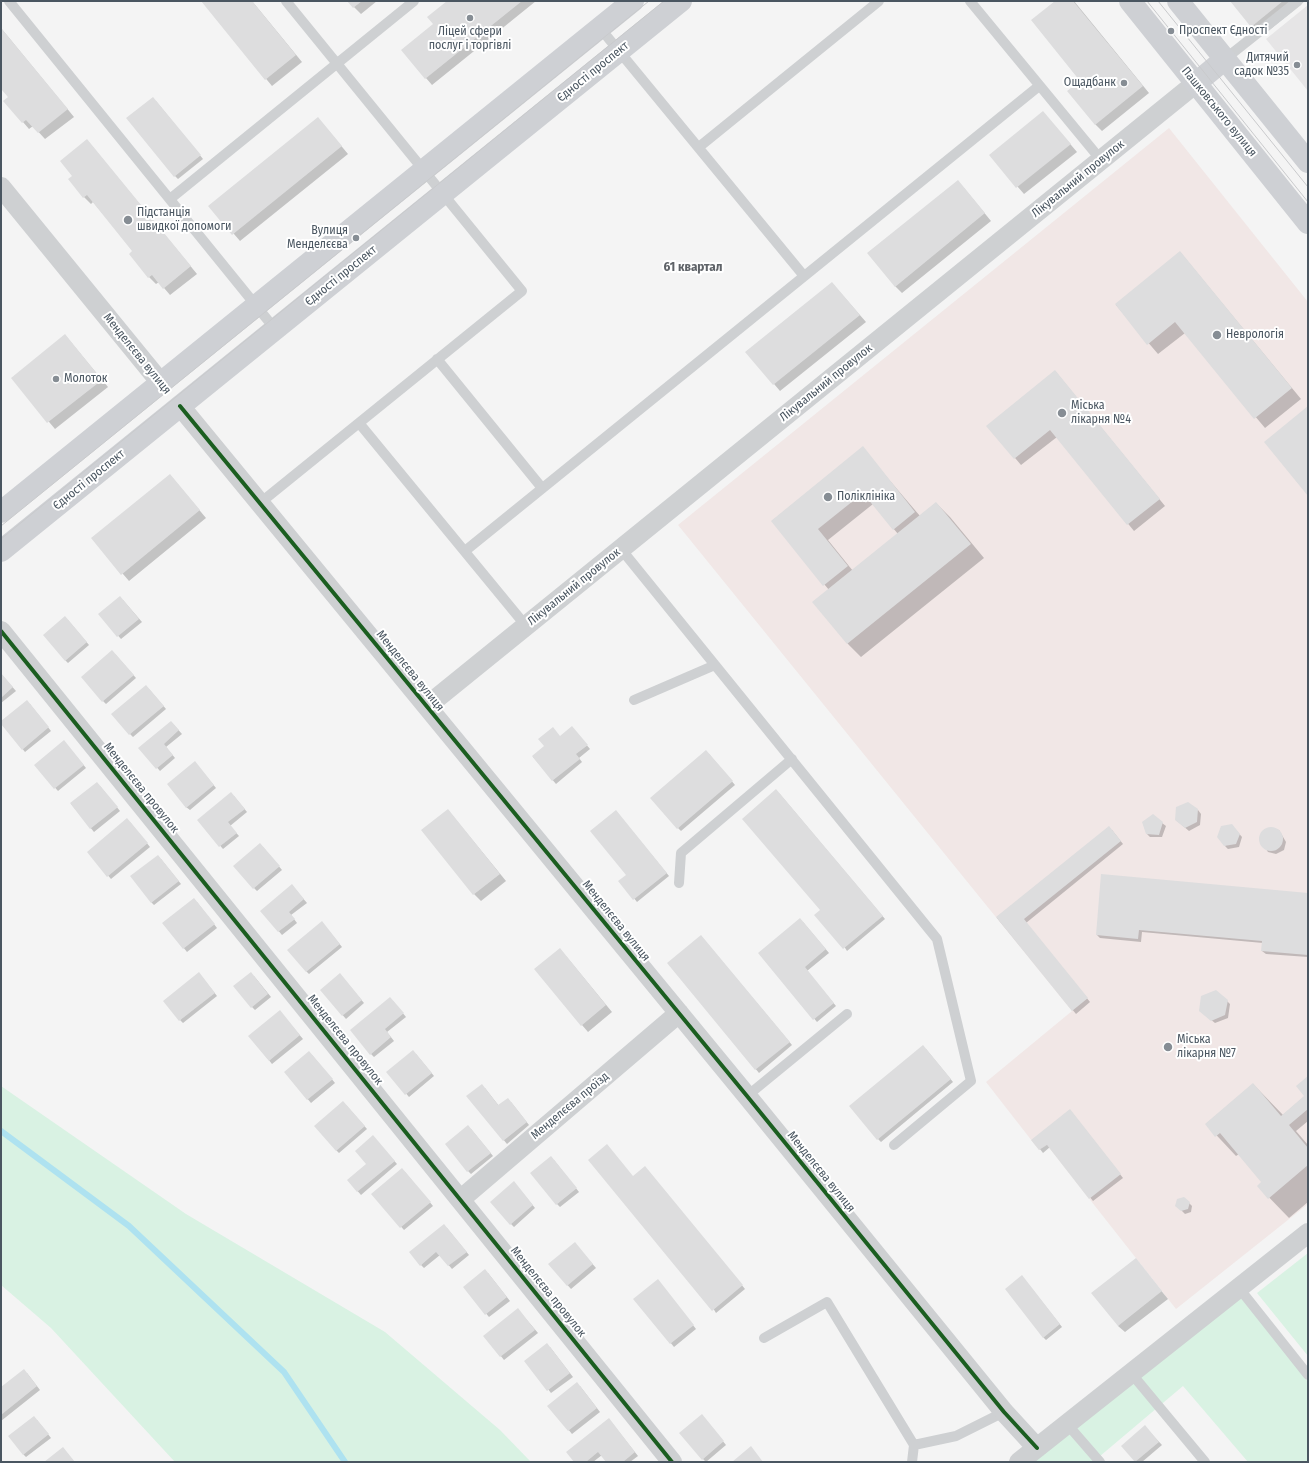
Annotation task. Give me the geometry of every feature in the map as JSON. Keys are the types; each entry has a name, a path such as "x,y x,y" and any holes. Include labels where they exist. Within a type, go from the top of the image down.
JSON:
{"main road":[{"path":"1,512 633,1"},
{"name":"Єдності проспект","path":"1,551 681,1"},
{"name":"Пашковського вулиця","path":"1130,1 1308,223"},
{"path":"1178,1 1308,162"},
{"name":"Лікувальний провулок","path":"1196,83 1225,59"},
{"name":"Менделєєва вулиця","path":"161,383 180,406"}],"street":[{"name":"Лікувальний провулок","path":"427,706 1196,83"},
{"name":"Менделєєва вулиця","path":"1,187 161,383"},
{"name":"Менделєєва вулиця","path":"180,406 747,1096 1004,1412 1036,1448"},
{"name":"Менделєєва провулок","path":"1,631 672,1462"},
{"name":"Менделєєва проїзд","path":"461,1199 679,1013"},
{"path":"1019,1462 1308,1233"}],"lane":[{"path":"9,1 275,329"},
{"path":"260,503 522,291 286,1"},
{"path":"170,199 414,1"},
{"path":"699,147 879,1"},
{"path":"970,1 1101,160"},
{"path":"1225,59 1298,1"},
{"path":"600,28 804,276"},
{"path":"465,551 1039,86"},
{"path":"437,360 542,488"},
{"path":"359,422 526,626"},
{"path":"621,549 937,939 971,1081 894,1145"},
{"path":"634,700 715,665"},
{"path":"678,883 681,853 792,759"},
{"path":"747,1096 847,1014"},
{"path":"1239,1288 1308,1375"},
{"path":"764,1338 827,1302 914,1445 912,1462"},
{"path":"1131,1373 1205,1462"},
{"path":"914,1445 956,1436 1004,1412"},
{"path":"1067,1424 1100,1462"}],"shaded area":[{"name":"Дитячий садок №35","path":"1308,5 1308,91 1266,39"},
{"name":"Міська лікарня №4","path":"1169,128 1308,302 1308,1204 1176,1309 1047,1145 1039,1150 986,1082 1072,1011 678,525"}],"green space":[{"path":"1,1086 186,1214 385,1332 500,1430 531,1462 175,1462 51,1328 1,1285"},
{"path":"1308,1253 1308,1356 1257,1293"},
{"path":"1241,1296 1308,1382 1308,1462 1248,1462 1183,1386 1093,1462 1031,1462"}],"building":[{"path":"201,1 252,1 296,55 265,80"},
{"path":"347,1 362,1 353,8"},
{"path":"447,1 522,1 425,79 401,50 433,24 427,17"},
{"path":"1055,1 1073,1 1143,86 1095,125 1067,91 1080,81 1031,20"},
{"path":"1230,1 1283,1 1251,27"},
{"path":"1,28 68,109 38,133 26,120 22,123 3,101 8,97 1,89"},
{"path":"153,97 201,155 174,177 126,118"},
{"path":"1043,111 1071,144 1016,188 989,155"},
{"path":"318,117 342,146 232,235 208,206"},
{"path":"87,139 191,266 163,289 152,275 148,278 129,254 132,251 87,195 83,198 68,179 72,176 60,161"},
{"path":"958,180 985,213 895,287 867,253"},
{"path":"1180,251 1292,388 1254,419 1175,322 1147,345 1115,304"},
{"path":"832,282 860,315 773,385 745,352"},
{"path":"65,334 102,380 47,423 11,378"},
{"path":"1055,370 1160,499 1127,525 1050,430 1014,459 986,426"},
{"path":"1308,406 1308,496 1264,442"},
{"path":"863,446 915,512 893,530 863,493 818,529 848,566 823,586 771,521"},
{"path":"170,474 200,510 121,575 91,538"},
{"path":"936,502 971,544 847,644 812,602"},
{"path":"120,596 139,619 117,637 98,614"},
{"path":"65,616 87,642 65,661 43,635"},
{"path":"112,650 134,675 102,702 81,677"},
{"path":"1,673 13,687 1,698"},
{"path":"146,685 164,706 129,735 111,714"},
{"path":"27,700 49,727 22,750 1,724 1,721"},
{"path":"171,721 179,730 164,744 173,755 156,769 138,748"},
{"path":"572,726 588,745 576,754 580,759 552,781 532,756 544,746 538,739 553,727 560,736"},
{"path":"64,740 84,765 54,789 34,765"},
{"path":"706,750 733,781 677,829 650,798"},
{"path":"195,761 214,785 186,808 167,784"},
{"path":"97,782 118,807 90,829 70,803"},
{"path":"776,789 883,916 843,949 814,915 820,910 742,819"},
{"path":"231,792 245,809 228,822 237,833 219,847 197,820"},
{"path":"1188,802 1198,809 1197,822 1185,828 1175,820 1176,807"},
{"path":"448,809 500,874 473,895 421,830"},
{"path":"616,810 667,873 633,900 618,881 626,875 590,831"},
{"path":"1153,814 1163,822 1159,835 1146,834 1142,822"},
{"path":"127,818 148,843 107,877 87,852"},
{"path":"1232,824 1240,834 1236,844 1224,846 1217,837 1221,826"},
{"path":"1109,826 1121,841 1024,919 1088,998 1072,1011 996,917"},
{"path":"1271,827 1276,828 1282,834 1282,844 1276,850 1271,851 1266,850 1260,844 1259,839 1260,834 1266,828"},
{"path":"260,843 280,866 253,889 233,866"},
{"path":"158,855 179,881 151,903 130,876"},
{"path":"1101,874 1308,893 1308,955 1261,951 1262,941 1139,930 1138,939 1096,935"},
{"path":"292,884 304,899 289,912 295,919 278,932 260,911"},
{"path":"194,898 215,924 183,949 162,923"},
{"path":"800,918 826,949 805,967 834,1003 813,1020 758,953"},
{"path":"322,921 340,944 306,972 287,950"},
{"path":"701,935 790,1042 755,1070 667,963"},
{"path":"560,948 606,1005 581,1026 534,969"},
{"path":"199,972 215,993 179,1021 163,1001"},
{"path":"251,972 268,994 251,1008 233,986"},
{"path":"340,973 362,1000 342,1016 320,990"},
{"path":"1216,990 1228,1000 1225,1015 1211,1021 1199,1011 1201,996"},
{"path":"390,997 404,1013 385,1029 391,1037 370,1055 350,1030"},
{"path":"280,1010 300,1035 269,1061 248,1036"},
{"path":"923,1045 951,1079 877,1140 849,1106"},
{"path":"413,1050 432,1073 405,1095 386,1072"},
{"path":"309,1051 333,1079 307,1100 284,1072"},
{"path":"1308,1076 1308,1109 1289,1125 1308,1148 1308,1165 1268,1199 1257,1186 1261,1182 1220,1133 1215,1137 1205,1124 1253,1083 1281,1116 1304,1096 1296,1086"},
{"path":"482,1084 498,1105 508,1098 527,1122 503,1141 466,1096"},
{"path":"343,1101 365,1126 336,1151 314,1126"},
{"path":"1070,1109 1121,1174 1089,1199 1047,1145 1039,1150 1031,1140"},
{"path":"468,1125 491,1153 467,1172 445,1144"},
{"path":"373,1135 395,1161 357,1192 347,1180 366,1164 355,1151"},
{"path":"607,1144 633,1176 645,1166 743,1285 712,1311 588,1160"},
{"path":"551,1156 577,1188 556,1205 530,1173"},
{"path":"402,1168 431,1202 400,1228 371,1194"},
{"path":"514,1181 533,1205 510,1225 490,1202"},
{"path":"1184,1197 1190,1202 1188,1209 1181,1211 1175,1206 1177,1199"},
{"path":"444,1224 467,1252 448,1266 436,1252 420,1266 409,1252"},
{"path":"575,1242 593,1264 567,1286 548,1264"},
{"path":"1136,1258 1162,1291 1118,1326 1091,1293"},
{"path":"485,1269 507,1297 485,1315 463,1287"},
{"path":"1022,1275 1060,1324 1043,1338 1005,1289"},
{"path":"658,1279 694,1325 670,1344 633,1299"},
{"path":"518,1308 535,1330 500,1357 483,1336"},
{"path":"547,1343 570,1373 547,1391 524,1361"},
{"path":"24,1369 37,1386 1,1415 1,1387"},
{"path":"577,1382 597,1408 568,1431 547,1406"},
{"path":"702,1414 724,1441 702,1460 679,1433"},
{"path":"34,1416 49,1434 23,1455 8,1436"},
{"path":"609,1418 635,1452 623,1462 606,1462 598,1452 586,1462 574,1462 566,1452"},
{"path":"1145,1425 1159,1442 1135,1462 1121,1446"},
{"path":"751,1446 763,1462 732,1462"},
{"path":"63,1447 75,1462 44,1462"}],"waterway":[{"path":"1,1131 129,1226 284,1372 345,1462"}],"tram line":[{"path":"1,526 649,1"},
{"path":"1,539 664,1"},
{"path":"1147,1 1308,202"},
{"path":"1158,1 1308,187"}],"cycle path":[{"path":"180,406 747,1096 1004,1412 1037,1448"},
{"path":"1,631 672,1462"}],"place":[{"name":"Ліцей сфери послуг і торгівлі","path":"470,18"},
{"name":"Проспект Єдності","path":"1171,31"},
{"name":"Дитячий садок №35","path":"1297,65"},
{"name":"Ощадбанк","path":"1124,83"},
{"name":"Підстанція швидкої допомоги","path":"128,220"},
{"name":"Вулиця Менделєєва","path":"356,238"},
{"name":"Неврологія","path":"1217,335"},
{"name":"Молоток","path":"56,379"},
{"name":"Міська лікарня №4","path":"1062,413"},
{"name":"Поліклініка","path":"828,497"},
{"name":"Міська лікарня №7","path":"1168,1047"}],"district":[{"name":"61 квартал","path":"693,267"}]}
